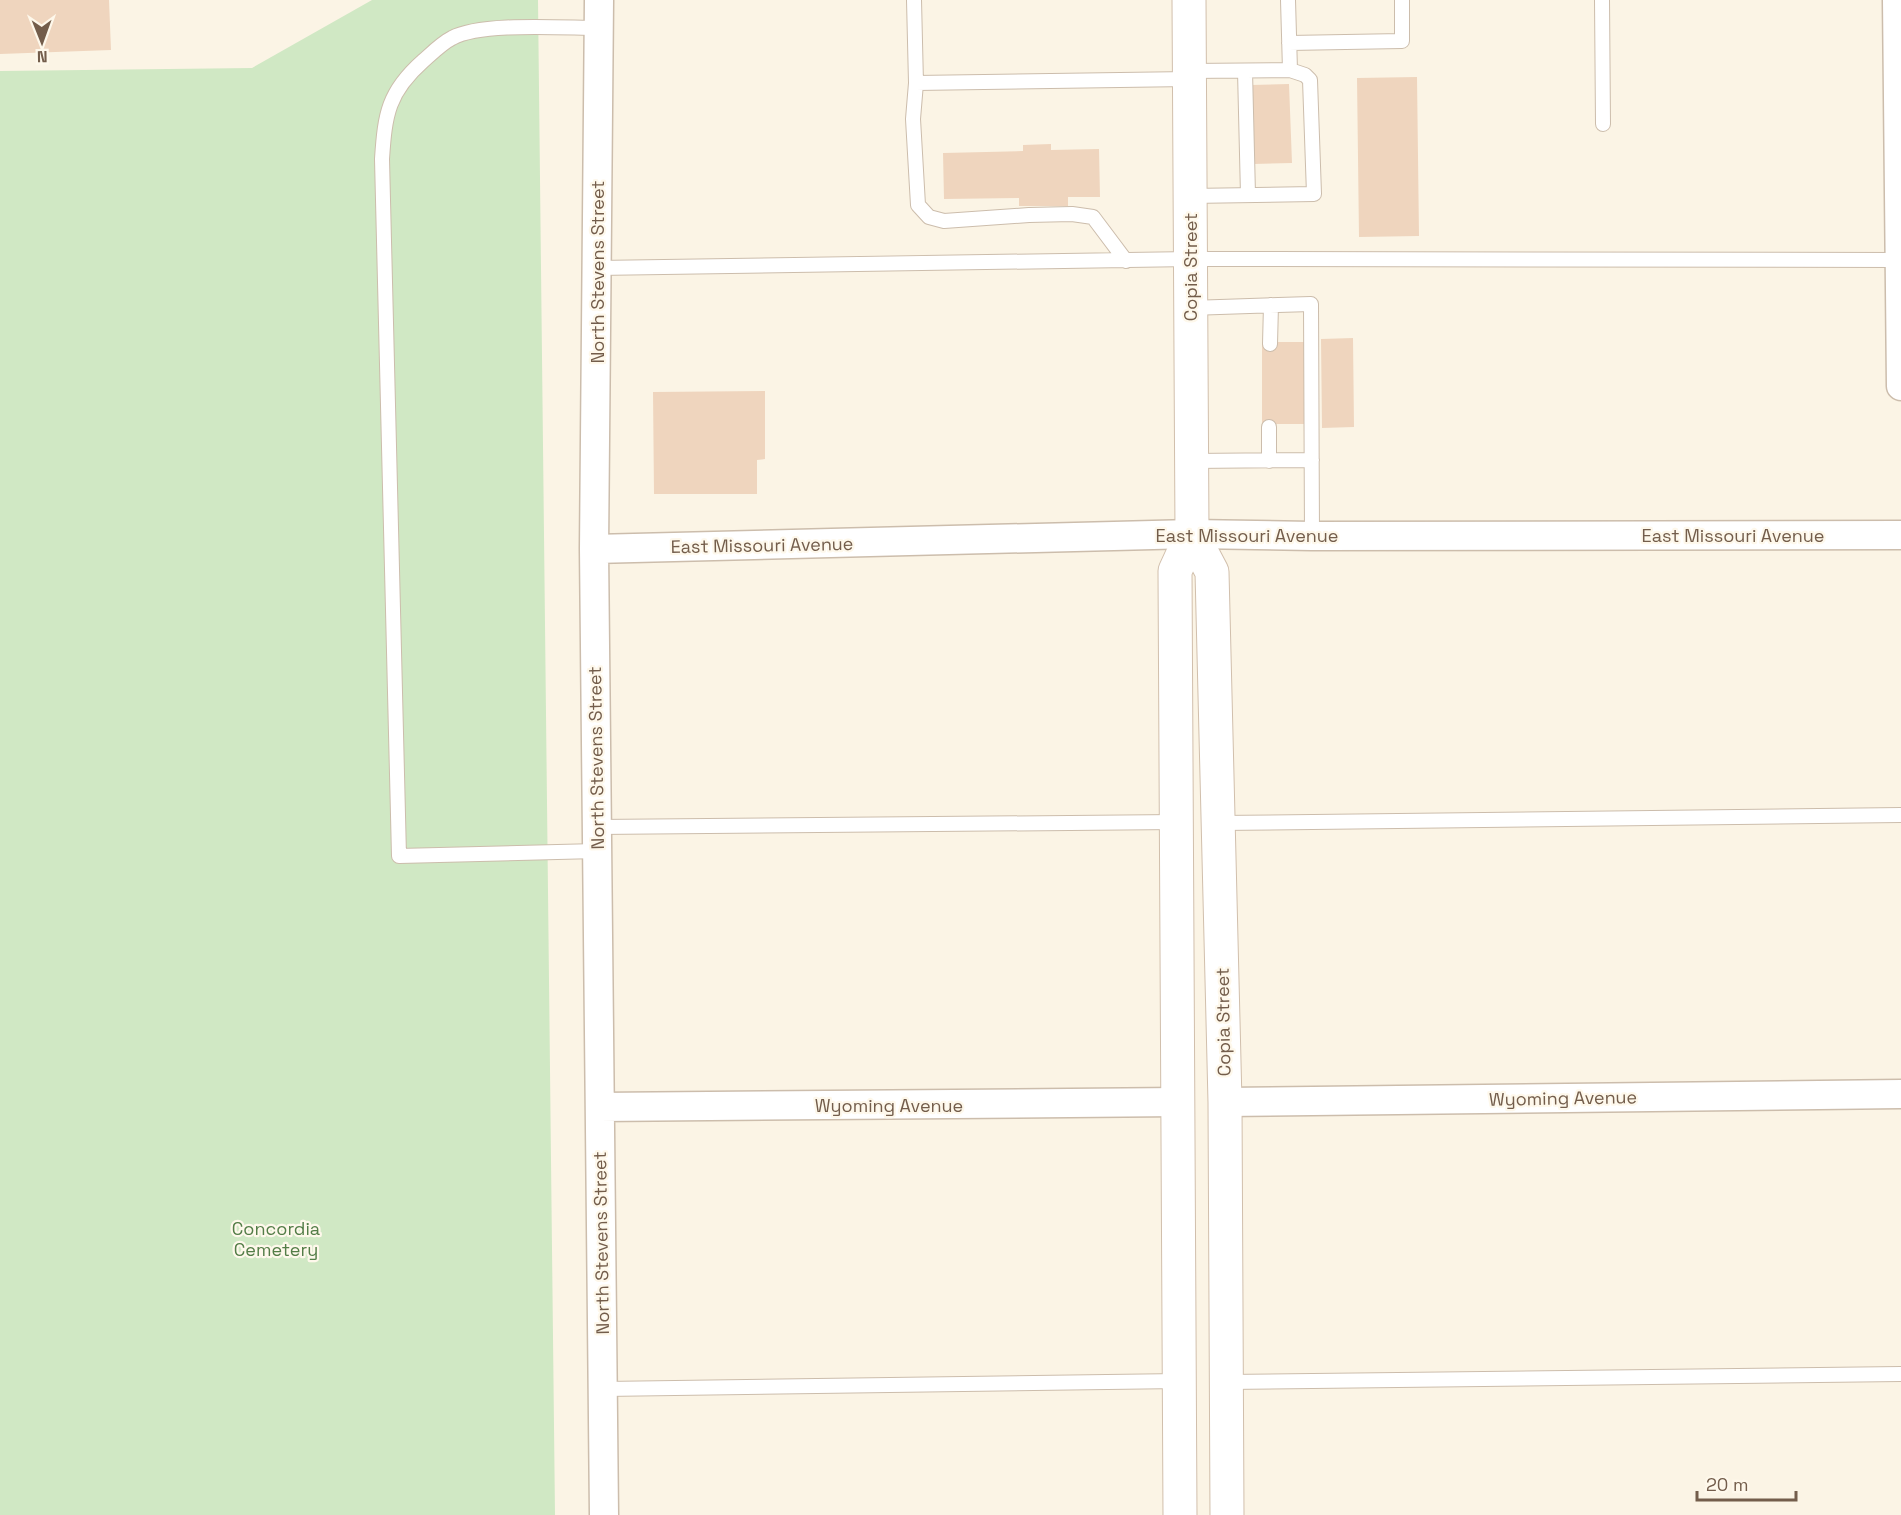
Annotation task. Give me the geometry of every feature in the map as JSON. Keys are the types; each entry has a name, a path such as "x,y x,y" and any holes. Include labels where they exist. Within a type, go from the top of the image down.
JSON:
{"main road":[{"name":"Copia Street","path":"1180,1515 1175,571 1192,534 1189,0"},
{"name":"Copia Street","path":"1192,534 1212,572 1225,1102 1227,1515"}],"street":[{"name":"North Stevens Street","path":"599,0 594,549 604,1515"},
{"path":"1897,0 1901,386"},
{"name":"East Missouri Avenue","path":"594,549 1192,534 1312,536 1901,535"},
{"name":"Wyoming Avenue","path":"1225,1102 1901,1094"},
{"name":"Wyoming Avenue","path":"600,1107 1179,1102"}],"lane":[{"path":"914,0 916,83 913,119 918,205 929,217 944,221 1029,215 1072,214 1093,217 1126,261"},
{"path":"1288,0 1290,70"},
{"path":"1289,43 1402,41 1402,0"},
{"path":"1602,0 1603,124"},
{"path":"598,28 497,28 468,32 453,38 412,71 394,96 386,113 382,159 399,856 597,839 1177,822"},
{"path":"916,83 1290,70 1305,75 1310,80 1314,194 1190,196"},
{"path":"1245,71 1248,195"},
{"path":"597,268 1191,260 1900,260"},
{"path":"1190,308 1311,304 1312,536"},
{"path":"1270,344 1271,305"},
{"path":"1269,427 1269,460"},
{"path":"1192,461 1311,460"},
{"path":"1219,823 1901,815"},
{"path":"1227,1382 1901,1374"},
{"path":"603,1389 1180,1382"}],"green space":[{"name":"Concordia Cemetery","path":"372,0 538,0 555,1515 0,1515 0,71 252,68"}],"building":[{"path":"0,0 109,0 111,50 0,54"},
{"path":"1417,77 1419,236 1359,237 1357,78"},
{"path":"1289,84 1292,163 1253,164 1251,85"},
{"path":"1051,144 1051,150 1099,149 1100,197 1068,197 1068,206 1019,206 1019,198 944,199 943,153 1023,151 1023,145"},
{"path":"1353,338 1354,427 1322,428 1321,339"},
{"path":"1262,342 1306,342 1307,424 1262,424"},
{"path":"765,391 765,459 757,460 757,494 654,494 653,392"}]}
